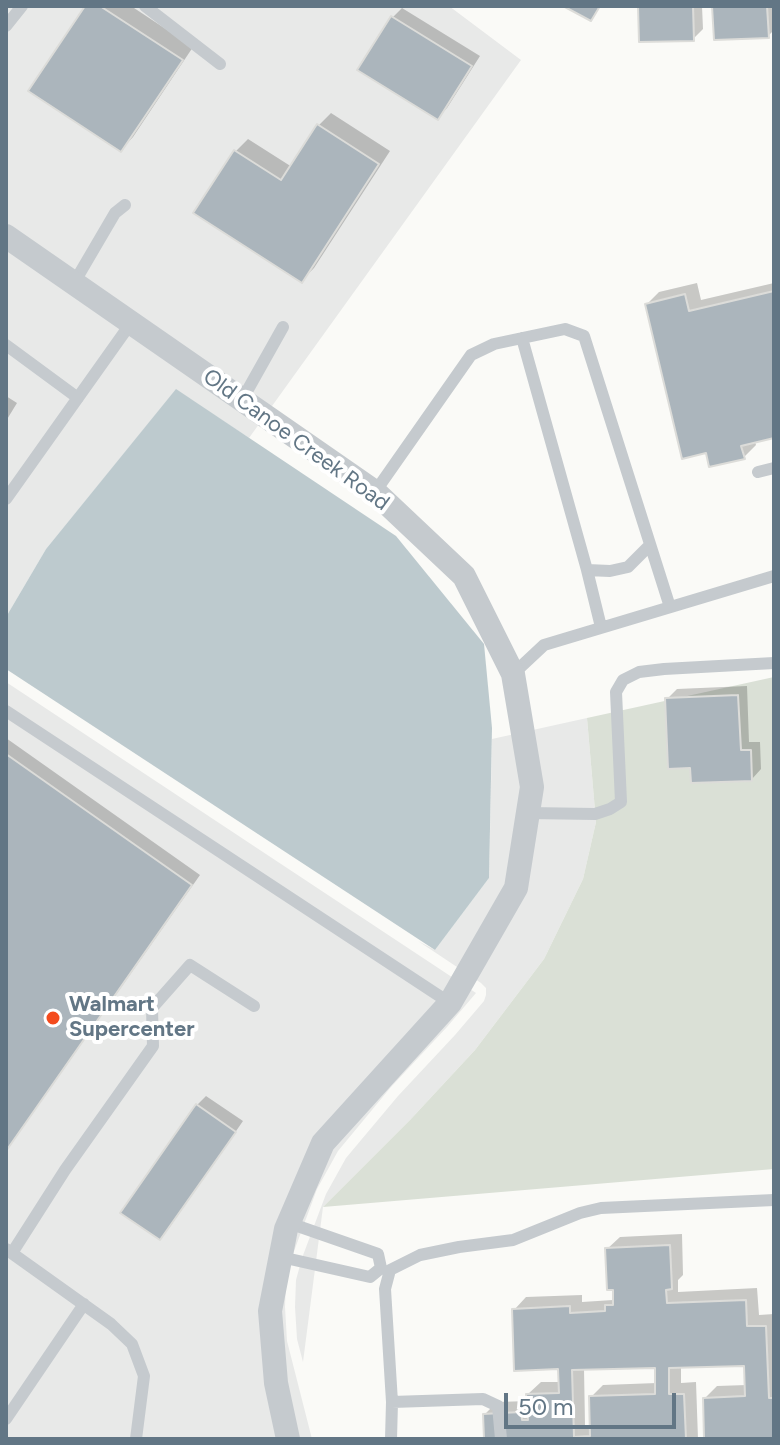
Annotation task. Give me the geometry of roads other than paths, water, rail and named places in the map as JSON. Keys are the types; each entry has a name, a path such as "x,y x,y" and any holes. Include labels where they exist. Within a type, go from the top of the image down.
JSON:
{"street":[{"name":"Old Canoe Creek Road","path":"6,236 375,492 464,576 513,674 532,787 516,888 450,1003 323,1143 289,1223 270,1311 276,1383 288,1439"}],"lane":[{"path":"6,26 22,6"},
{"path":"145,6 220,64"},
{"path":"74,283 115,213 125,205"},
{"path":"6,499 131,323"},
{"path":"242,400 283,327"},
{"path":"375,492 471,355 494,344 565,329 584,336 670,607"},
{"path":"522,338 601,627"},
{"path":"6,345 78,398"},
{"path":"758,472 774,468"},
{"path":"587,570 610,571 628,567 650,545"},
{"path":"513,674 544,645 774,576"},
{"path":"528,813 595,814 621,802 615,705 616,692 623,680 639,672 664,669 774,663"},
{"path":"6,711 450,1003"},
{"path":"136,1439 144,1376 132,1344 111,1324 9,1251 153,1046 152,1008 190,965 254,1006"},
{"path":"281,1257 370,1277 420,1255 513,1240 580,1213 601,1208 774,1200"},
{"path":"289,1223 378,1254 386,1269 391,1439"},
{"path":"6,1419 84,1304"},
{"path":"392,1402 491,1401 498,1406 501,1439"}],"place":[{"name":"Walmart Supercenter","path":"53,1018"}]}
